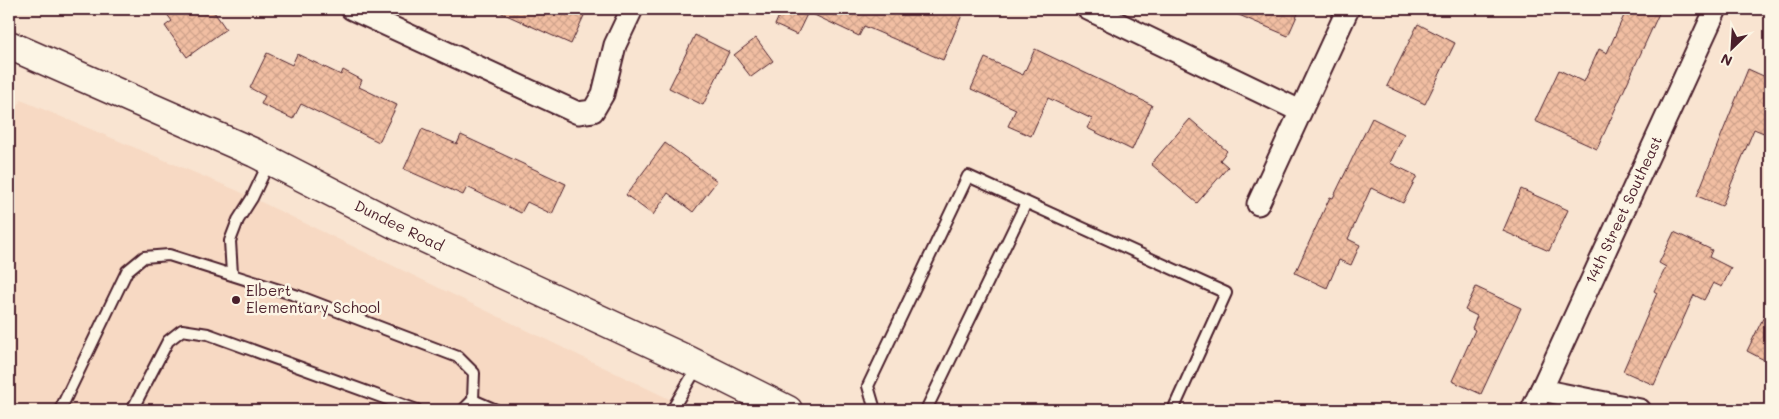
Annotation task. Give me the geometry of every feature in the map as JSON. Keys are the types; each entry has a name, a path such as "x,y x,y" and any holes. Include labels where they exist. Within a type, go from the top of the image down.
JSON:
{"main road":[{"name":"Dundee Road","path":"9,45 270,161 396,225 698,365 788,410"}],"street":[{"path":"352,9 578,113 593,111 602,94 615,45 632,9"},
{"path":"1088,9 1300,111"},
{"path":"1258,204 1348,9"},
{"name":"14th Street Southeast","path":"1532,410 1716,9"},
{"path":"1541,390 1640,410"}],"lane":[{"path":"232,274 230,241 238,220 252,198 270,161"},
{"path":"875,410 868,386 968,176 1226,293 1173,410"},
{"path":"926,410 1026,202"},
{"path":"60,410 127,271 144,257 169,255 298,296 458,356 474,373 473,400 463,410"},
{"path":"132,410 168,341 182,330 208,334 417,410"},
{"path":"672,410 698,365"},
{"path":"473,400 496,410"}],"shaded area":[{"name":"Elbert Elementary School","path":"21,100 236,190 692,410 9,410 9,125"}],"building":[{"path":"163,9 212,9 226,29 187,57 165,26 172,21"},
{"path":"493,9 587,9 571,44"},
{"path":"782,9 946,9 962,15 943,60 864,26 859,36 808,12 797,35 775,25"},
{"path":"1225,9 1300,9 1288,36"},
{"path":"1627,9 1661,9 1597,149 1535,121 1559,70 1584,82 1599,49 1607,53"},
{"path":"1418,24 1455,43 1425,104 1387,86"},
{"path":"695,35 729,52 703,105 669,88"},
{"path":"756,38 773,61 751,77 734,55"},
{"path":"1035,49 1152,105 1132,150 1087,128 1092,119 1048,98 1031,136 1008,126 1016,109 971,89 985,58 1023,75"},
{"path":"267,53 292,65 297,54 341,75 343,70 362,80 359,87 397,105 379,142 301,104 293,119 261,104 265,96 250,88"},
{"path":"1748,69 1770,79 1770,123 1766,134 1754,129 1722,206 1697,196"},
{"path":"1372,118 1404,134 1390,163 1417,176 1403,203 1371,188 1348,239 1360,245 1351,265 1339,260 1327,288 1295,273 1330,197 1333,198"},
{"path":"1190,119 1227,151 1220,160 1228,167 1197,203 1151,164"},
{"path":"422,129 457,144 461,135 566,184 552,214 527,202 521,213 467,187 463,195 404,169"},
{"path":"665,143 717,181 693,212 668,193 653,215 626,195"},
{"path":"1521,189 1568,210 1549,251 1503,231"},
{"path":"1674,232 1712,250 1709,257 1731,268 1722,287 1713,283 1704,300 1694,295 1654,385 1623,371 1657,293 1654,291 1666,267 1659,263"},
{"path":"1476,287 1521,308 1481,394 1452,381 1475,330 1472,328 1477,316 1465,310"},
{"path":"1770,304 1770,363 1747,351"}],"place":[{"name":"Elbert Elementary School","path":"236,300"}]}
